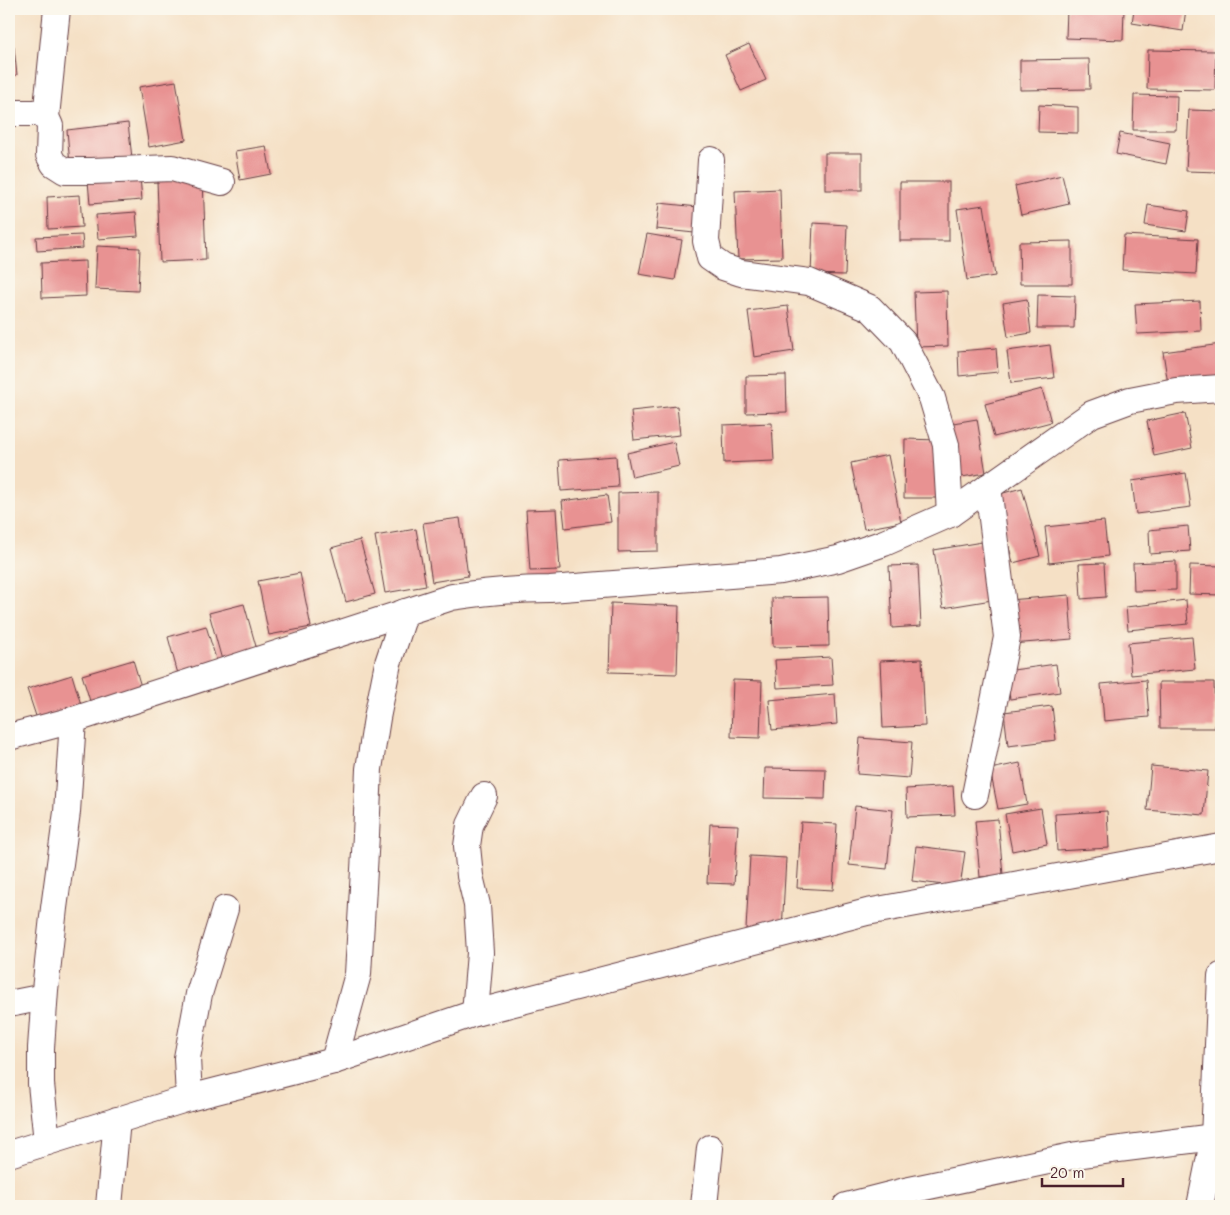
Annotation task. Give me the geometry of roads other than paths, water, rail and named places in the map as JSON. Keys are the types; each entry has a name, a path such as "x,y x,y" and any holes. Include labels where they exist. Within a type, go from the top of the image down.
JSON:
{"street":[{"path":"57,9 46,117 50,126 49,155 54,164 65,171 172,168 222,182"},
{"path":"9,113 38,113 46,117"},
{"path":"711,160 706,241 710,258 723,267 741,273 809,282 870,308 903,342 932,398 946,445 950,514"},
{"path":"9,736 73,720 452,597 487,591 550,589 781,571 838,559 884,543 950,514 1092,414 1130,400 1176,391 1221,388"},
{"path":"975,795 1007,637 988,487"},
{"path":"334,1061 358,974 369,769 377,718 388,663 405,612"},
{"path":"47,1142 41,1084 44,997 67,812 73,720"},
{"path":"475,1013 480,953 477,905 470,876 466,846 470,824 484,796"},
{"path":"9,1154 189,1098 334,1061 475,1013 867,912 1221,847"},
{"path":"189,1098 187,1058 199,994 225,908"},
{"path":"1200,1206 1214,1137 1221,976"},
{"path":"9,1004 44,997"},
{"path":"109,1206 117,1120"},
{"path":"846,1206 906,1199 1077,1155 1214,1137"},
{"path":"704,1206 710,1148"}]}
